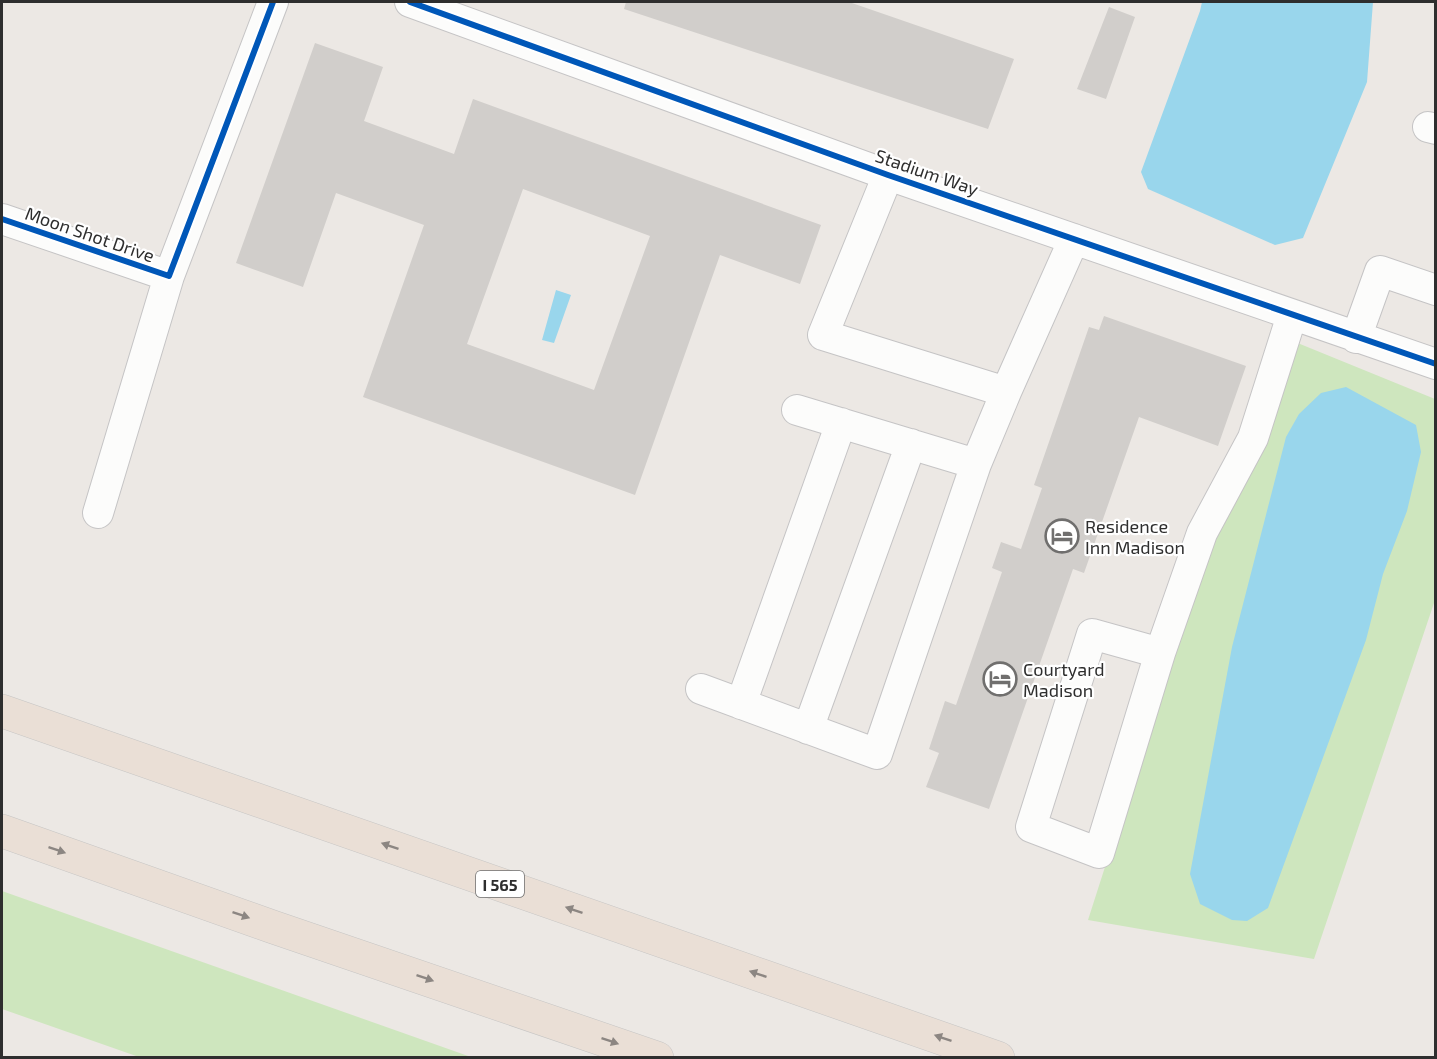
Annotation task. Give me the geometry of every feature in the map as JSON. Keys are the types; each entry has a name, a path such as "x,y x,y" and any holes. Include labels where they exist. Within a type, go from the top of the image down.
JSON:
{"highway":[{"name":"I 565","path":"2,711 998,1058"},
{"path":"2,831 657,1058"}],"street":[{"path":"98,513 169,276 273,2"},
{"name":"Stadium Way","path":"410,2 888,175 1436,364"},
{"path":"888,175 823,335 1006,392"},
{"name":"Moon Shot Drive","path":"2,219 169,276"},
{"path":"701,689 877,754 976,464 1074,239"},
{"path":"1356,338 1380,271 1436,290"},
{"path":"1160,653 1092,634 1031,827 1099,853 1160,653 1202,533 1253,438 1292,315"},
{"path":"797,410 976,464"},
{"path":"741,704 841,423"},
{"path":"808,729 911,444"}],"green space":[{"path":"1278,335 1435,399 1435,600 1314,959 1088,920 1238,452"},
{"path":"2,891 471,1057 139,1057 2,1009"}],"water":[{"path":"1202,2 1373,2 1367,82 1303,238 1275,245 1148,189 1141,172"},
{"path":"556,290 571,295 554,343 542,340"},
{"path":"1346,387 1416,425 1421,452 1407,511 1383,574 1366,640 1268,908 1247,921 1232,920 1200,904 1190,874 1232,647 1286,437 1299,414 1321,393"}],"building":[{"path":"626,2 849,2 1014,59 988,129 624,9"},
{"path":"1109,7 1135,17 1106,99 1077,89"},
{"path":"315,43 383,67 364,121 454,154 473,99 821,225 800,284 720,255 635,495 363,397 424,225 336,193 303,287 236,263","holes":["523,189 650,236 594,390 467,344"]},
{"path":"1104,316 1246,366 1218,446 1139,417 1084,573 1073,569 989,809 926,787 939,753 929,749 945,701 956,705 1002,572 992,568 1001,542 1021,549 1042,488 1034,485 1089,327 1099,330"}],"cycle path":[{"path":"2,219 169,276 273,2"},
{"path":"410,2 888,175 1436,364"}],"place":[{"name":"Residence Inn Madison","path":"1062,536"},
{"name":"Courtyard Madison","path":"1000,679"}]}
